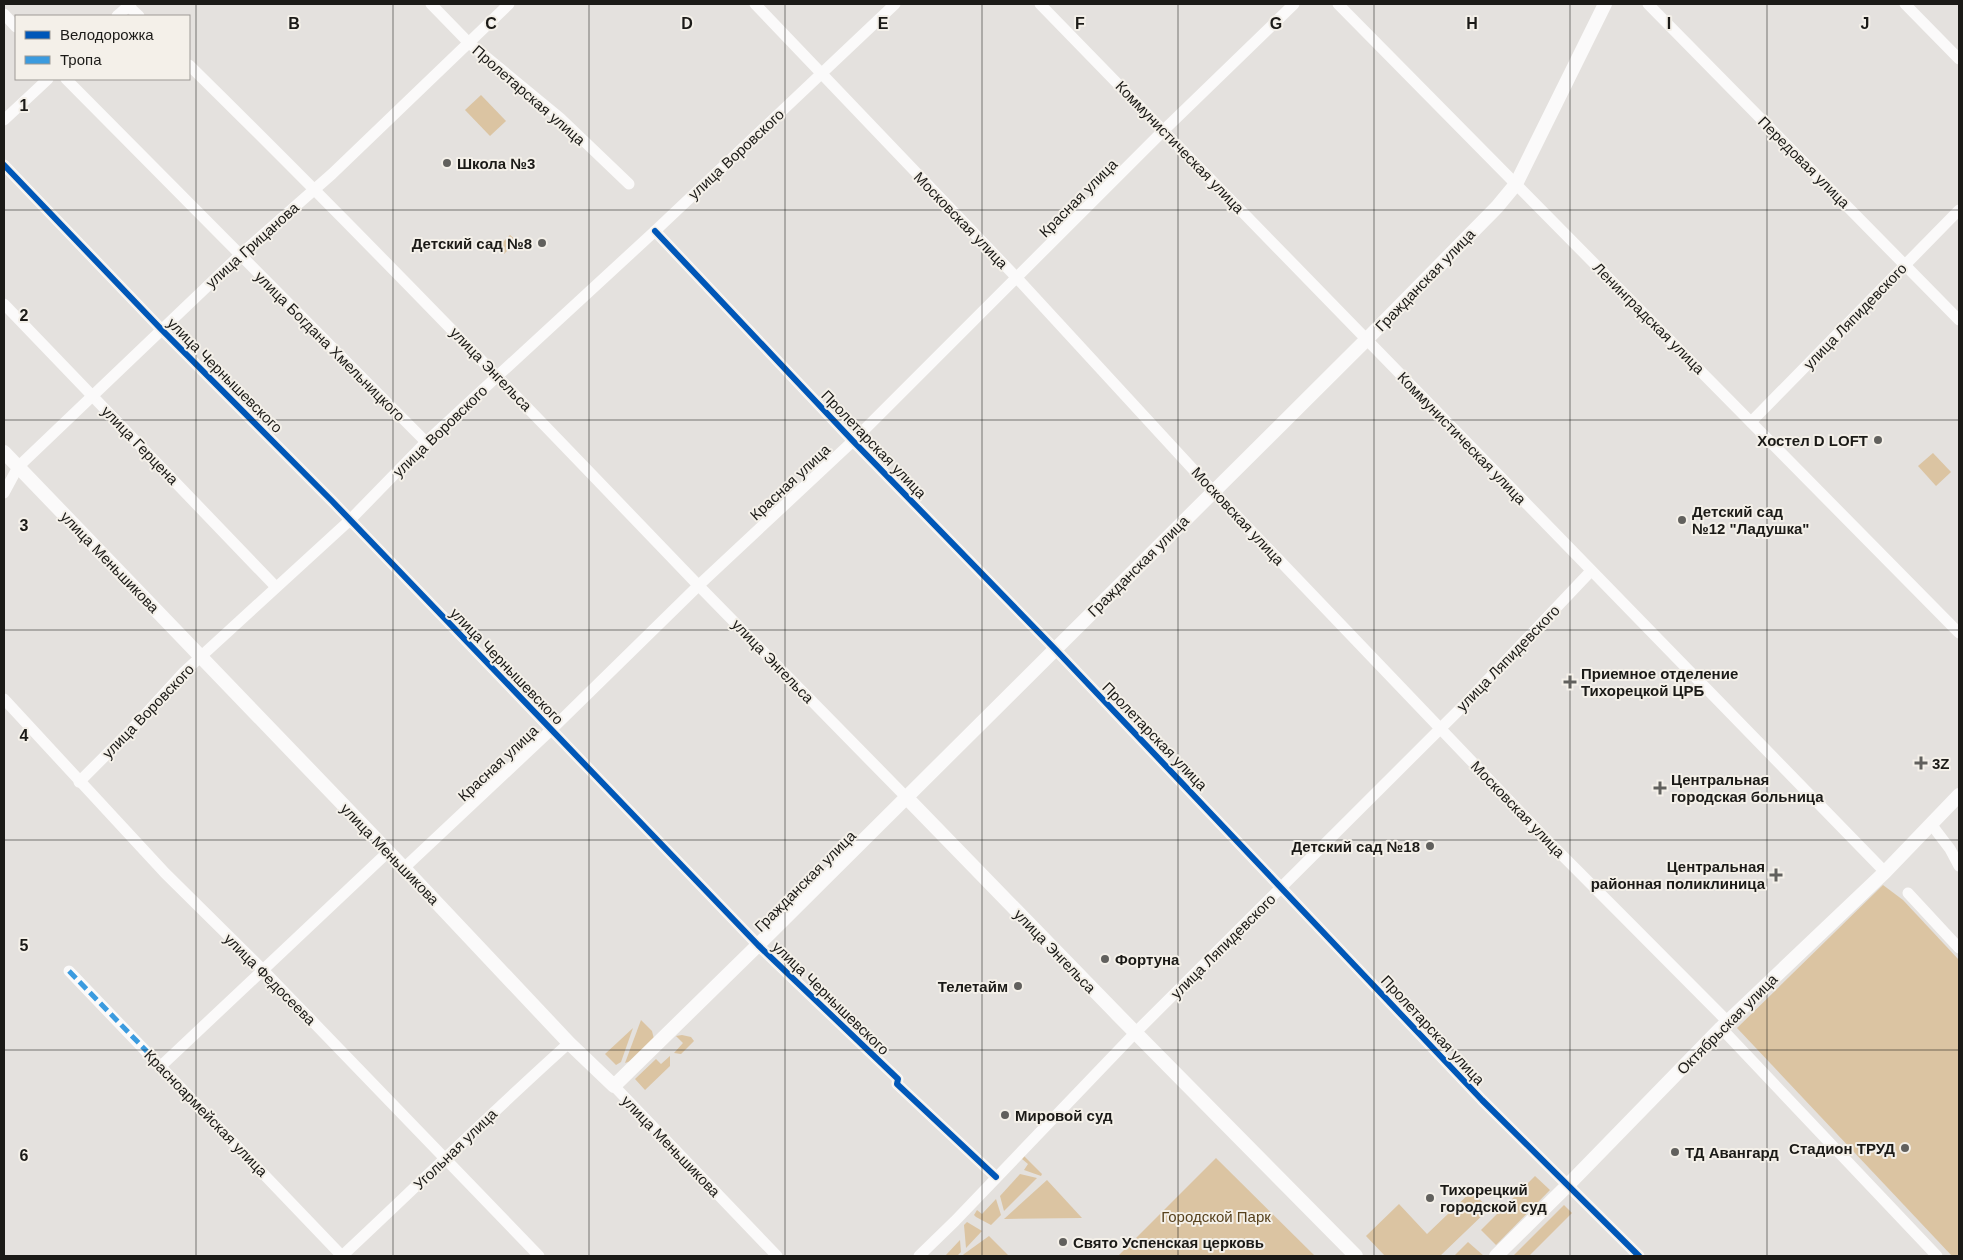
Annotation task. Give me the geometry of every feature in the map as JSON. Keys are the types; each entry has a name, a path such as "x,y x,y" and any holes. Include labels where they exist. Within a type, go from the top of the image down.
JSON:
{"main road":[{"name":"Гражданская улица","path":"614,1086 1367,339 1497,207 1516,184 1605,4"},
{"name":"улица Меньшикова","path":"4,452 404,868 569,1043 614,1086"},
{"name":"Октябрьская улица","path":"1496,1256 1568,1185 1724,1024 1885,872 1959,795"},
{"name":"улица Энгельса","path":"906,797 1135,1033 1356,1256"}],"street":[{"name":"Пролетарская улица","path":"430,4 468,42 560,118 629,184"},
{"name":"улица Грицанова","path":"4,493 18,467 92,395 240,255 332,174 509,4"},
{"name":"Московская улица","path":"755,4 1016,277 1214,491 1724,1024 1937,1256"},
{"name":"улица Воровского","path":"79,782 131,730 184,672 202,658 350,520 426,442 655,231 895,4"},
{"name":"Коммунистическая улица","path":"1040,4 1367,339 1590,572 1885,872"},
{"name":"Красная улица","path":"404,868 551,730 698,585 853,441 1164,130 1294,4"},
{"name":"Ленинградская улица","path":"1338,4 1959,633"},
{"name":"Передовая улица","path":"1648,4 1959,320"},
{"path":"1905,4 1959,59"},
{"path":"118,15 129,5 138,15"},
{"path":"4,14 15,26"},
{"name":"улица Энгельса","path":"190,66 314,188 498,375 698,585 906,797"},
{"path":"4,120 47,80"},
{"name":"улица Богдана Хмельницкого","path":"67,80 426,442"},
{"name":"улица Чернышевского","path":"4,165 161,329 350,520 758,945 898,1079 897,1084 996,1177"},
{"name":"улица Ляпидевского","path":"1752,422 1959,210"},
{"name":"Пролетарская улица","path":"655,231 853,441 1055,649 1482,1100 1639,1256"},
{"name":"улица Герцена","path":"4,304 276,587"},
{"name":"улица Ляпидевского","path":"919,1256 955,1221 1135,1033 1463,706 1590,572"},
{"name":"улица Федосеева","path":"4,699 165,873 262,970 539,1256"},
{"path":"1931,824 1950,849 1959,866"},
{"path":"161,1066 388,852"},
{"path":"1908,893 1959,948"},
{"name":"Красноармейская улица","path":"68,971 342,1256"},
{"name":"Угольная улица","path":"342,1256 446,1159 496,1109 569,1043"},
{"name":"улица Меньшикова","path":"614,1086 777,1256"}],"green space":[{"path":"481,95 506,121 490,136 465,110"},
{"path":"510,235 517,241 504,254 498,247"},
{"path":"1933,453 1951,472 1936,486 1918,466"},
{"name":"Стадион ТРУД","path":"1883,885 1903,900 1959,960 1959,1256 1952,1256 1737,1028"},
{"path":"641,1020 652,1031 654,1039 631,1061 625,1063"},
{"path":"633,1028 621,1062 616,1065 605,1054"},
{"path":"676,1036 691,1037 694,1041 681,1054 674,1053 683,1043"},
{"path":"670,1056 670,1066 645,1090 635,1079 656,1059 661,1064"},
{"path":"1024,1156 1042,1174 1041,1176 1024,1170 1028,1164 1022,1159"},
{"name":"Городской Парк","path":"1216,1158 1315,1256 1118,1256"},
{"path":"1020,1174 1037,1178 1004,1211 1000,1196"},
{"path":"1535,1176 1550,1190 1496,1245 1481,1230"},
{"path":"1047,1180 1082,1218 1004,1219"},
{"path":"1472,1191 1489,1209 1440,1256 1385,1256 1366,1236 1399,1204 1427,1234"},
{"path":"996,1199 1001,1215 991,1225 974,1215 977,1210 982,1214"},
{"path":"1564,1205 1572,1213 1529,1256 1513,1256"},
{"path":"967,1222 982,1231 966,1248 964,1225"},
{"path":"989,1236 1009,1256 962,1256 964,1254"},
{"path":"960,1240 961,1252 957,1256 945,1256"},
{"path":"1468,1242 1484,1256 1454,1256"}],"marked path":[{"path":"69,971 161,1066"}],"cycle path":[{"path":"4,165 161,329 332,501 758,945 898,1079 897,1084 996,1177"},
{"path":"655,231 853,441 1055,649 1482,1100 1639,1256"}],"place":[{"name":"Школа №3","path":"447,163"},
{"name":"Детский сад №8","path":"542,243"},
{"name":"Хостел D LOFT","path":"1878,440"},
{"name":"Детский сад №12 \"Ладушка\"","path":"1682,520"},
{"name":"Приемное отделение Тихорецкой ЦРБ","path":"1570,682"},
{"name":"3Z","path":"1921,763"},
{"name":"Центральная городская больница","path":"1660,788"},
{"name":"Детский сад №18","path":"1430,846"},
{"name":"Центральная районная поликлиница","path":"1776,875"},
{"name":"Фортуна","path":"1105,959"},
{"name":"Телетайм","path":"1018,986"},
{"name":"Мировой суд","path":"1005,1115"},
{"name":"Стадион ТРУД","path":"1905,1148"},
{"name":"ТД Авангард","path":"1675,1152"},
{"name":"Тихорецкий городской суд","path":"1430,1198"},
{"name":"Свято Успенская церковь","path":"1063,1242"}]}
